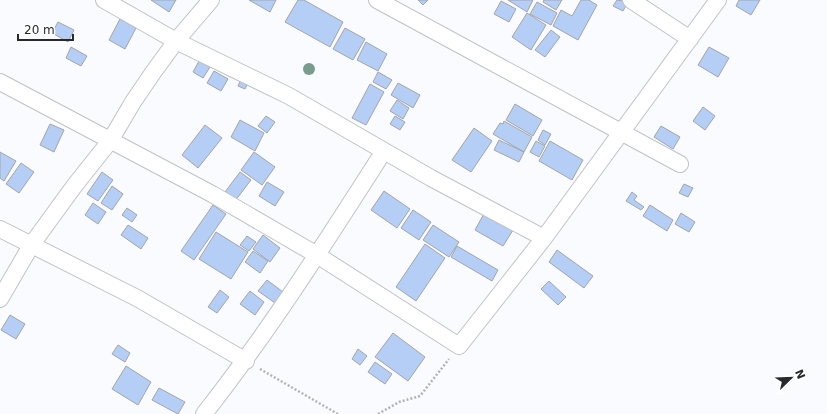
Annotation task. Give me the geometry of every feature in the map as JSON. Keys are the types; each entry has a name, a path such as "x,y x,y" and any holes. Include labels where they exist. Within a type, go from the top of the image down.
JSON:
{"street":[{"path":"104,0 176,41 289,96 384,151 544,238"},
{"path":"0,299 32,244 75,185 110,141 133,102 176,41 211,0"},
{"path":"377,0 451,42 680,164"},
{"path":"631,0 690,39"},
{"path":"0,82 212,194 317,255 459,346 544,238 718,0"},
{"path":"204,414 246,361 384,151"},
{"path":"0,229 137,298 246,361"}],"path":[{"path":"378,414 399,402 420,396 459,346"},
{"path":"246,361 338,414"}],"building":[{"path":"151,0 176,0 169,12"},
{"path":"249,0 276,0 270,12"},
{"path":"298,0 304,0 343,22 330,47 285,22"},
{"path":"418,0 428,0 423,5"},
{"path":"508,0 533,0 527,12"},
{"path":"544,0 562,0 556,10 543,2"},
{"path":"581,0 589,0 597,5 578,40 553,26 561,10 572,16"},
{"path":"617,0 628,2 623,11 613,6"},
{"path":"739,0 760,0 751,15 736,6"},
{"path":"501,1 516,9 509,22 494,14"},
{"path":"537,2 557,13 551,25 530,14"},
{"path":"527,13 546,25 531,50 512,37"},
{"path":"120,19 136,28 125,49 109,40"},
{"path":"58,22 74,30 68,42 52,33"},
{"path":"345,28 365,39 353,60 333,49"},
{"path":"551,30 560,37 545,57 535,50"},
{"path":"366,42 387,54 378,71 357,60"},
{"path":"71,47 87,56 81,66 66,58"},
{"path":"709,47 729,58 718,77 698,65"},
{"path":"199,61 210,67 203,78 193,72"},
{"path":"214,71 228,79 221,91 207,83"},
{"path":"378,72 392,80 386,89 373,82"},
{"path":"242,77 249,81 245,89 238,86"},
{"path":"398,83 420,95 413,108 391,95"},
{"path":"370,84 384,92 366,125 352,118"},
{"path":"397,100 409,108 403,119 390,111"},
{"path":"515,104 542,120 533,136 506,120"},
{"path":"703,107 715,116 705,130 693,121"},
{"path":"266,116 275,122 267,133 258,126"},
{"path":"395,116 405,122 400,130 390,124"},
{"path":"240,120 264,133 255,151 231,137"},
{"path":"504,121 532,137 524,152 493,134 500,123 503,124"},
{"path":"50,124 64,130 54,152 40,145"},
{"path":"205,125 222,138 198,168 182,155"},
{"path":"661,126 680,137 673,149 654,137"},
{"path":"474,128 492,141 471,172 452,160"},
{"path":"543,130 551,134 545,145 538,140"},
{"path":"499,140 524,152 519,162 494,150"},
{"path":"536,141 545,146 539,157 530,152"},
{"path":"550,141 583,160 572,180 539,161"},
{"path":"0,152 16,161 4,181 0,178"},
{"path":"254,152 275,167 262,185 241,170"},
{"path":"21,163 34,172 19,193 6,184"},
{"path":"102,172 113,180 98,201 87,194"},
{"path":"240,172 251,180 235,201 225,192"},
{"path":"267,182 284,192 275,206 259,196"},
{"path":"684,184 693,188 688,197 679,193"},
{"path":"112,186 123,194 112,210 101,203"},
{"path":"384,191 410,209 397,228 371,210"},
{"path":"632,192 637,196 634,200 644,207 641,210 626,201"},
{"path":"93,203 106,212 98,224 85,215"},
{"path":"213,205 226,214 194,260 181,251"},
{"path":"650,205 673,220 667,231 643,216"},
{"path":"127,208 137,215 132,222 122,215"},
{"path":"413,210 431,222 419,240 401,228"},
{"path":"486,210 515,227 503,246 475,230"},
{"path":"681,213 695,222 689,232 675,224"},
{"path":"128,225 148,238 141,249 121,235"},
{"path":"433,225 459,242 449,257 423,240"},
{"path":"216,232 248,252 231,279 199,259"},
{"path":"263,235 280,248 270,262 253,249"},
{"path":"247,236 256,242 249,251 240,245"},
{"path":"425,244 445,258 416,301 396,287"},
{"path":"457,246 498,270 492,281 451,257"},
{"path":"557,250 593,276 584,288 549,262"},
{"path":"253,251 268,261 260,273 245,262"},
{"path":"267,280 283,292 275,303 258,291"},
{"path":"549,281 566,297 558,305 541,289"},
{"path":"220,290 229,297 217,313 208,307"},
{"path":"250,291 264,302 255,315 240,304"},
{"path":"10,315 25,324 16,339 1,330"},
{"path":"393,333 425,357 408,381 375,357"},
{"path":"118,345 130,353 125,362 112,354"},
{"path":"358,349 367,356 360,365 352,359"},
{"path":"375,362 392,374 385,384 368,372"},
{"path":"126,366 151,382 138,405 112,389"},
{"path":"159,388 185,402 178,414 152,400"}]}
